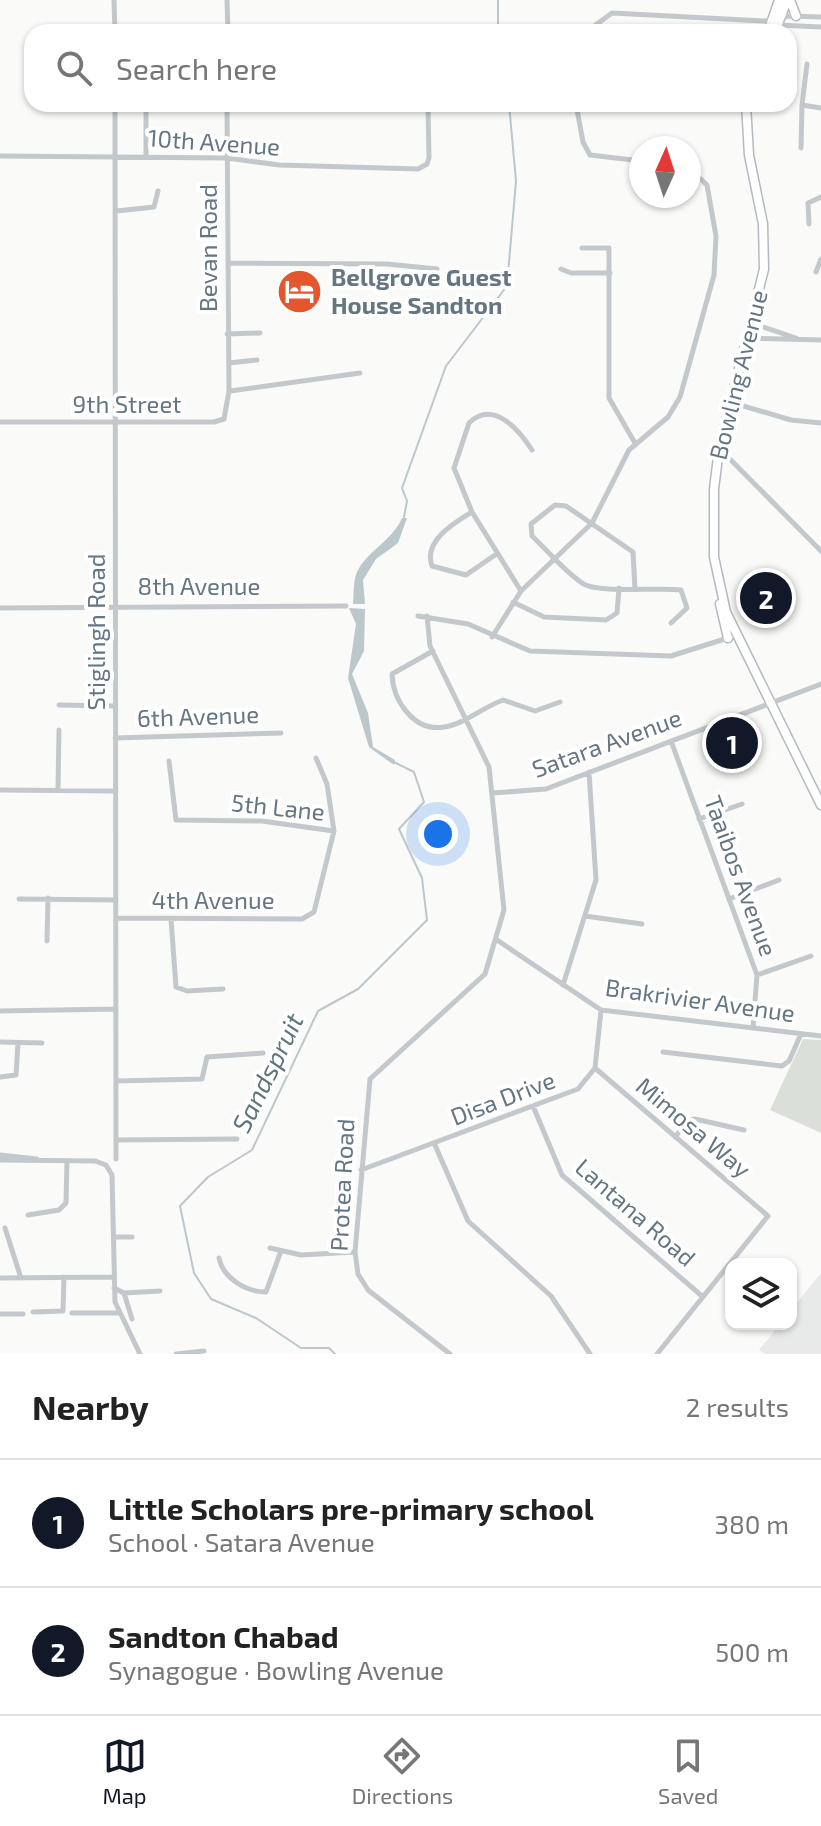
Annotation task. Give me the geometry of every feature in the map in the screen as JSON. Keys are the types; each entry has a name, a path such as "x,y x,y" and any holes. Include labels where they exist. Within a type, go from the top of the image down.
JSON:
{"main road":[{"path":"773,24 779,0"},
{"path":"773,24 788,0"},
{"path":"788,0 796,16"},
{"name":"Bowling Avenue","path":"749,112 752,162 765,251 763,274 719,449 713,534 721,595 733,637 773,702 821,805"}],"street":[{"path":"114,0 115,24"},
{"path":"227,0 228,24"},
{"path":"597,24 612,13 773,24 796,16 821,17"},
{"path":"797,26 821,27"},
{"path":"801,148 807,64"},
{"path":"802,105 821,108"},
{"name":"Stiglingh Road","path":"115,112 116,1159"},
{"path":"146,112 146,156"},
{"name":"Bevan Road","path":"227,112 229,391"},
{"name":"10th Avenue","path":"0,156 227,158 313,167 415,169 426,166 428,112"},
{"path":"577,112 583,142 590,155 629,160"},
{"path":"492,637 521,591 592,523 635,443 676,405 714,275 716,236 712,203 707,185 701,179"},
{"path":"116,211 154,207 158,191"},
{"path":"809,224 808,203 821,197"},
{"path":"582,248 607,247 610,255 609,398 635,443"},
{"path":"816,272 821,259"},
{"path":"228,263 397,264 437,269"},
{"path":"561,269 570,273 610,273"},
{"path":"751,323 797,338"},
{"path":"227,334 260,333"},
{"path":"747,338 821,340"},
{"path":"229,363 257,360"},
{"path":"229,391 360,373"},
{"name":"9th Street","path":"0,422 219,422 227,414 229,391"},
{"path":"729,402 791,420 821,423"},
{"path":"521,591 495,555 472,512 454,468 470,420 488,415 503,418 515,426 532,450"},
{"path":"719,449 821,550"},
{"path":"635,589 633,552 592,523 557,504 531,524 532,536 585,586 684,593 687,608 671,623"},
{"path":"472,512 447,528 435,542 429,559 432,566 466,575 495,555"},
{"path":"513,602 541,617 606,620 617,613 619,588"},
{"name":"8th Avenue","path":"2,610 346,606"},
{"path":"418,616 468,624 530,651 659,656 691,653 733,637"},
{"path":"427,616 433,651 485,753 493,793 505,903 497,940"},
{"path":"433,651 393,672 392,680 405,712 413,719 439,727 503,700 535,711 560,702"},
{"name":"Satara Avenue","path":"493,793 546,789 821,684"},
{"path":"59,705 115,706"},
{"path":"58,790 59,730"},
{"name":"6th Avenue","path":"115,738 281,733"},
{"name":"Taaibos Avenue","path":"671,740 757,975 753,1028"},
{"path":"316,758 327,784 334,831"},
{"name":"5th Lane","path":"169,761 176,820 262,821 334,831 314,912 309,918"},
{"path":"563,985 597,869 589,772"},
{"path":"0,790 116,791"},
{"path":"699,819 742,804"},
{"path":"729,899 779,880"},
{"path":"47,941 48,898"},
{"name":"4th Avenue","path":"19,899 116,900"},
{"path":"585,916 642,924"},
{"name":"4th Avenue","path":"116,918 309,918"},
{"path":"171,919 176,987 187,991 223,989"},
{"name":"Brakrivier Avenue","path":"497,940 601,1010 821,1036"},
{"name":"Protea Road","path":"450,1354 368,1290 358,1274 355,1252 368,1087 373,1073 483,976 497,940"},
{"path":"757,975 811,956"},
{"path":"0,1011 116,1009"},
{"path":"595,1068 601,1010"},
{"path":"663,1052 782,1066 789,1061 801,1034"},
{"path":"0,1042 42,1043"},
{"path":"0,1077 16,1075 18,1043"},
{"path":"116,1081 202,1079 207,1057 263,1053"},
{"name":"Disa Drive","path":"361,1170 575,1091 595,1068"},
{"name":"Mimosa Way","path":"595,1068 768,1216 737,1258"},
{"name":"Lantana Road","path":"533,1106 562,1175 703,1297"},
{"path":"675,1137 689,1120 695,1119 744,1130"},
{"path":"116,1140 237,1139"},
{"path":"435,1145 468,1221 551,1296 590,1354"},
{"path":"0,1158 95,1161 106,1165 112,1175 113,1277 118,1313 140,1354"},
{"path":"28,1215 59,1210 66,1203 67,1161"},
{"path":"5,1228 20,1275"},
{"path":"114,1237 132,1237"},
{"path":"270,1248 301,1255 355,1252"},
{"path":"219,1258 223,1271 247,1289 266,1292 281,1251"},
{"path":"657,1354 725,1272"},
{"path":"2,1277 113,1277"},
{"path":"33,1312 63,1311 64,1277"},
{"path":"114,1288 124,1293 160,1291"},
{"path":"124,1293 132,1319"},
{"path":"72,1313 118,1313"},
{"path":"0,1314 23,1314"},
{"path":"176,1354 204,1351"}],"shaded area":[{"path":"402,518 407,518 398,543 376,559 363,580 365,604 353,604 357,572"},
{"path":"349,608 365,609 364,651 352,674 368,713 373,747 395,760 394,765 369,747 348,678 356,624"},
{"path":"803,1039 821,1040 821,1133 770,1110"},
{"path":"821,1273 821,1354 765,1354 759,1350 775,1330 797,1330 797,1303"}],"waterway":[{"name":"Sandspruit","path":"498,0 498,24"},
{"name":"Sandspruit","path":"404,517 407,501 402,488 446,366 507,286 516,181 510,112"},
{"name":"Sandspruit","path":"335,1354 329,1348 301,1348 256,1318 211,1299 194,1273 180,1206 208,1177 252,1150 318,1011 358,989 427,920 422,878 399,829 424,802 414,772 394,762"}],"place":[{"name":"Bellgrove Guest House Sandton","path":"300,292"},
{"name":"Sandton Chabad","path":"766,598"},
{"name":"Little Scholars pre-primary school","path":"732,743"}]}
